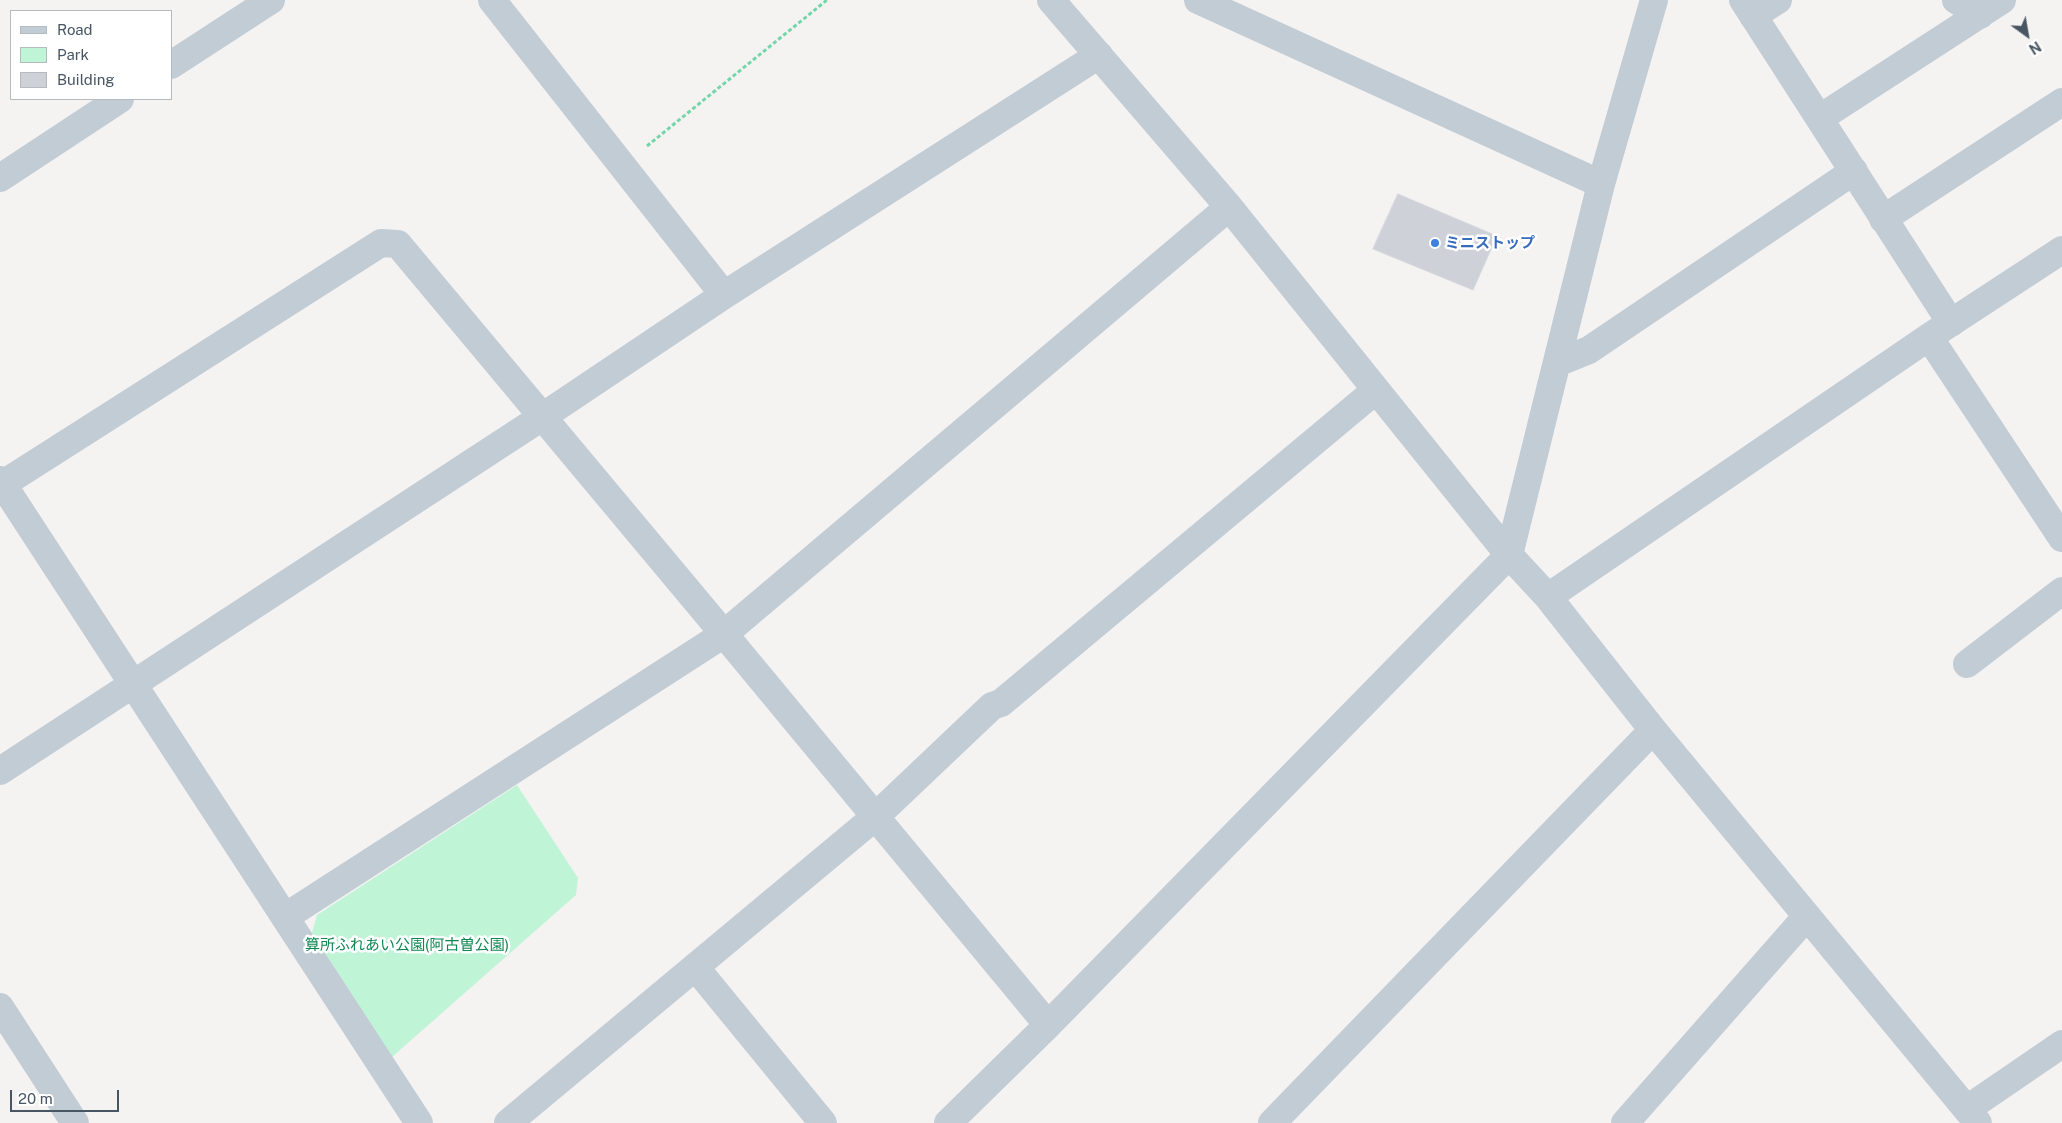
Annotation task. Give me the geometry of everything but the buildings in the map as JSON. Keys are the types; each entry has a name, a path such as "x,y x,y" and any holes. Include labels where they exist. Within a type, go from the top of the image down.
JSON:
{"street":[{"path":"172,64 270,0"},
{"path":"492,0 724,295"},
{"path":"1050,0 1230,207 1509,555 1548,597 1653,730 1972,1116 2062,1044"},
{"path":"1198,0 1601,184"},
{"path":"948,1123 1048,1025 1509,555 1601,184 1654,0"},
{"path":"1778,0 1748,8 1883,219 1940,330 2062,538"},
{"path":"1956,0 1980,16"},
{"path":"1820,118 2002,0"},
{"path":"0,771 542,417 724,295 1099,55"},
{"path":"0,178 118,100"},
{"path":"1883,219 2062,102"},
{"path":"1557,363 1589,350 1854,171"},
{"path":"285,917 724,634 1230,207"},
{"path":"419,1123 1,482 380,242 398,244 1048,1025"},
{"path":"1548,597 1940,330 2062,250"},
{"path":"508,1123 875,817 992,706 1001,703 1376,390"},
{"path":"1967,664 2062,591"},
{"path":"1272,1123 1653,730"},
{"path":"1625,1123 1807,916"},
{"path":"696,968 822,1123"},
{"path":"0,1007 75,1123"}],"path":[{"path":"622,166 827,0"}],"green space":[{"name":"算所ふれあい公園(阿古曽公園)","path":"517,785 578,878 576,895 392,1057 312,933 317,915"}],"place":[{"name":"ミニストップ","path":"1435,243"}]}
